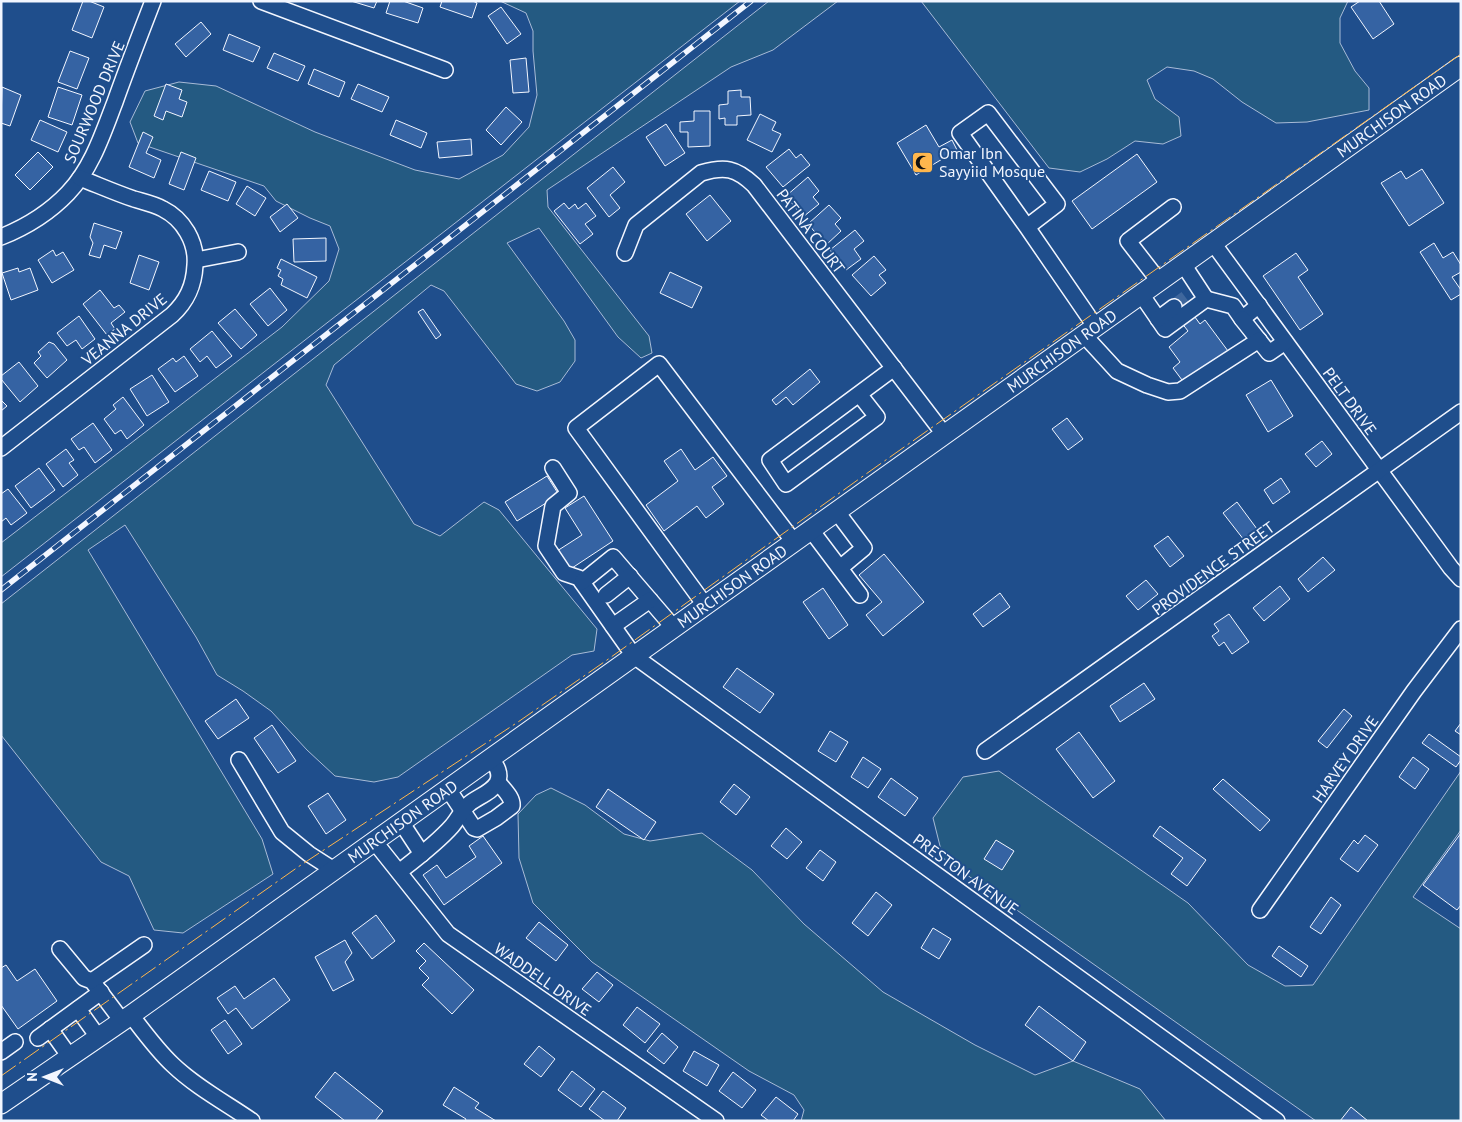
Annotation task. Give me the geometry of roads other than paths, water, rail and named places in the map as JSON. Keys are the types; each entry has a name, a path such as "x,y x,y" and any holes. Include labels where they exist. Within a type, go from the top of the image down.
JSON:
{"main road":[{"name":"MURCHISON ROAD","path":"1,1104 98,1038 1461,66"}],"street":[{"name":"SOURWOOD DRIVE","path":"1,237 34,221 56,205 70,192 80,178 98,144 153,1"},
{"path":"261,1 445,70"},
{"path":"1027,227 1057,204 988,113 960,133 1027,227 1090,331 1117,371 1147,385 1168,392 1180,391 1259,340"},
{"name":"PATINA COURT","path":"625,253 636,225 701,173 713,170 728,170 743,174 754,185 944,434"},
{"name":"VEANNA DRIVE","path":"1,448 178,309 193,285 196,260 189,234 184,226 163,208 80,178"},
{"path":"1159,281 1128,241 1173,207"},
{"name":"PELT DRIVE","path":"1213,243 1461,579"},
{"path":"196,260 238,252"},
{"path":"1183,264 1202,294"},
{"path":"1141,294 1165,329 1202,294"},
{"path":"1186,298 1202,294 1233,306 1269,353 1285,342"},
{"path":"1242,319 1259,306"},
{"path":"1158,319 1174,307"},
{"path":"705,605 576,428 659,364 794,542"},
{"path":"859,394 877,417 786,484 770,460 894,368"},
{"name":"PROVIDENCE STREET","path":"984,751 1461,412"},
{"path":"553,468 568,493 552,506 546,546 564,573 579,578 582,582 613,557 674,628"},
{"path":"837,512 864,548 840,568"},
{"path":"811,530 860,595"},
{"path":"606,595 630,576"},
{"name":"PRESTON AVENUE","path":"582,582 634,656 1277,1121"},
{"path":"613,626 650,600"},
{"name":"HARVEY DRIVE","path":"1260,910 1414,691 1461,629"},
{"path":"399,872 452,826 468,805 498,782 498,770 491,758"},
{"path":"239,760 282,832 309,854 334,870"},
{"path":"448,789 474,828 478,830 513,804 498,782"},
{"path":"401,822 422,854"},
{"name":"WADDELL DRIVE","path":"374,841 448,934 716,1121"},
{"path":"70,1057 44,1034 78,1009 97,987 144,945"},
{"path":"60,949 84,978 97,987 175,1066 204,1089 252,1121"},
{"path":"78,1009 98,1038"},
{"path":"1,1052 15,1042"}],"tunnel":[{"path":"1174,307 1186,298"}],"railway":[{"path":"1,590 751,1"}],"place":[{"name":"Omar Ibn Sayyiid Mosque","path":"923,162"}]}
